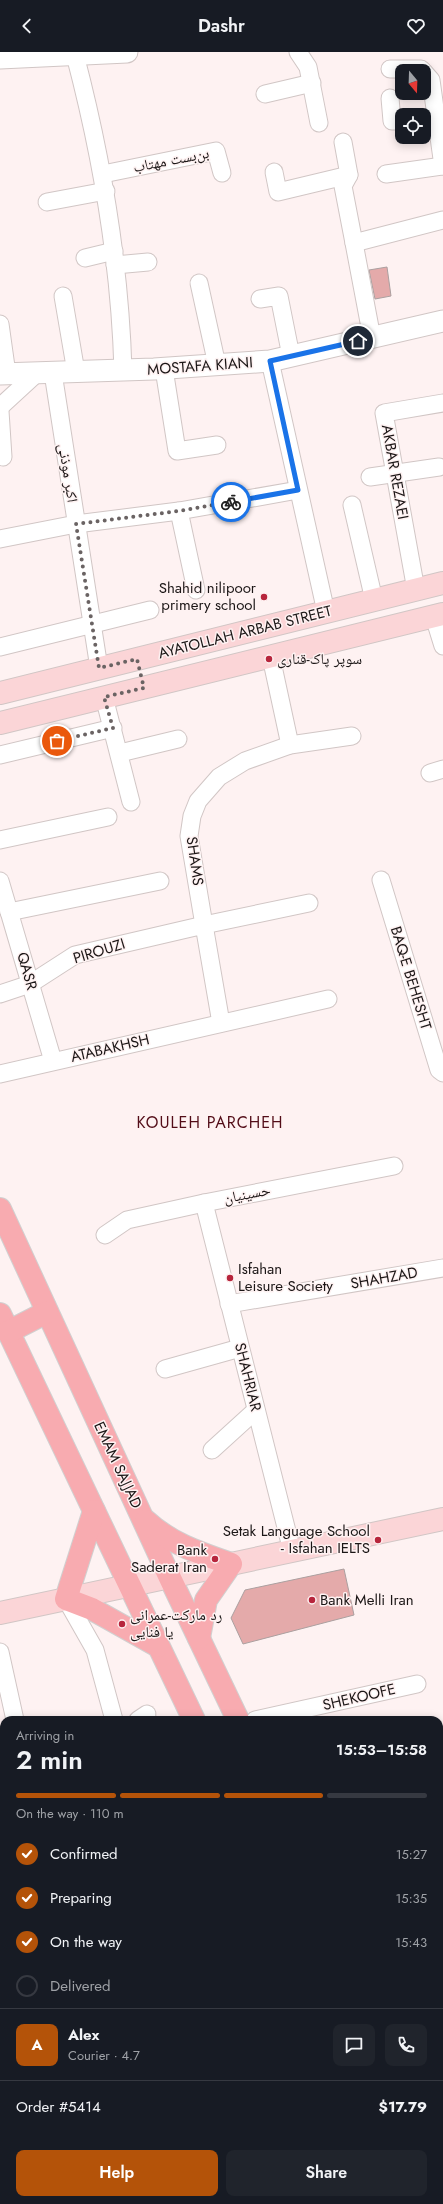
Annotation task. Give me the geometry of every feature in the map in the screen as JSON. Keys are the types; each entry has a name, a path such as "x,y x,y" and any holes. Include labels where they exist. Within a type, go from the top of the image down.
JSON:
{"main road":[{"name":"AYATOLLAH ARBAB STREET","path":"0,693 443,583"},
{"name":"AYATOLLAH ARBAB STREET","path":"0,723 438,615"},
{"path":"137,659 144,688"},
{"name":"EMAM SAJJAD","path":"0,1209 170,1578 236,1716"},
{"path":"47,1312 4,1323 192,1716"},
{"path":"66,1599 94,1511"},
{"path":"142,1517 158,1532 185,1548 231,1564"},
{"path":"0,1613 443,1519"},
{"path":"199,1638 206,1600 231,1564"},
{"path":"66,1599 92,1610 158,1646"}],"street":[{"path":"10,56 127,52"},
{"path":"298,52 308,67 319,123"},
{"path":"75,54 91,115 106,191 114,258 123,371"},
{"path":"390,69 395,69"},
{"path":"431,80 438,100 431,117"},
{"path":"265,94 312,84"},
{"path":"390,98 392,121 395,121"},
{"path":"386,174 443,166 431,123"},
{"path":"343,142 349,176 343,186 372,338"},
{"name":"بن‌بست مهتاب","path":"103,174 216,150 222,173"},
{"path":"274,172 278,192 349,176"},
{"path":"47,202 106,191"},
{"path":"354,244 443,220"},
{"path":"84,258 114,258 148,262"},
{"path":"198,283 217,365"},
{"path":"63,296 76,372"},
{"path":"260,299 279,296 291,356"},
{"name":"MOSTAFA KIANI","path":"3,374 123,371 270,361 443,321"},
{"path":"0,324 3,374"},
{"path":"270,361 326,612"},
{"path":"164,369 177,451 217,445"},
{"path":"0,407 45,373"},
{"name":"اکبر موذنی","path":"45,373 76,524 99,668"},
{"name":"AKBAR REZAEI","path":"416,590 384,413 443,404"},
{"path":"0,411 3,457"},
{"path":"370,477 439,467"},
{"path":"0,539 76,524 179,511 298,490"},
{"path":"352,505 374,600"},
{"path":"179,511 196,590"},
{"path":"0,647 150,610"},
{"path":"438,615 443,646"},
{"path":"271,657 290,745"},
{"path":"104,697 120,753 131,802"},
{"path":"0,755 113,728"},
{"name":"SHAMS","path":"204,924 190,836 192,816 198,801 219,777 245,761 290,745 352,736"},
{"path":"120,753 178,739"},
{"path":"0,840 108,818"},
{"name":"BAQ-E BEHESHT","path":"381,880 438,1070 443,1073"},
{"path":"3,897 160,881"},
{"name":"QASR","path":"3,897 53,1061"},
{"path":"221,1023 204,924 310,903"},
{"name":"PIROUZI","path":"0,994 30,984 75,955 204,924"},
{"name":"ATABAKHSH","path":"0,1074 328,999"},
{"name":"حسینیان","path":"105,1235 127,1220 204,1203 394,1166"},
{"name":"SHAHRIAR","path":"204,1203 292,1551"},
{"name":"SHAHZAD","path":"229,1304 443,1268"},
{"path":"165,1369 240,1348"},
{"path":"212,1450 256,1410"},
{"path":"66,1599 95,1650 113,1716"},
{"path":"0,1652 14,1716"},
{"name":"SHEKOOFE","path":"273,1716 417,1684"}],"building":[{"path":"387,267 391,296 375,299 369,270"},
{"name":"Bank Melli Iran","path":"344,1569 354,1615 243,1644 231,1618 245,1590"}],"way so far":[{"path":"57,741 113,728 104,697 144,688 137,659 99,668 76,524 179,511 231,502"}],"place":[{"name":"Shahid nilipoor primery school","path":"264,597"},
{"name":"سوپر پاک-قناری","path":"269,659"},
{"name":"Isfahan Leisure Society","path":"230,1278"},
{"name":"Setak Language School - Isfahan IELTS","path":"378,1540"},
{"name":"Bank Saderat Iran","path":"215,1559"},
{"name":"Bank Melli Iran","path":"312,1600"},
{"name":"رد مارکت-عمرانی یا فنایی","path":"122,1624"}],"district":[{"name":"KOULEH PARCHEH","path":"210,1122"}],"route":[{"path":"231,502 298,490 270,361 358,341"}]}
